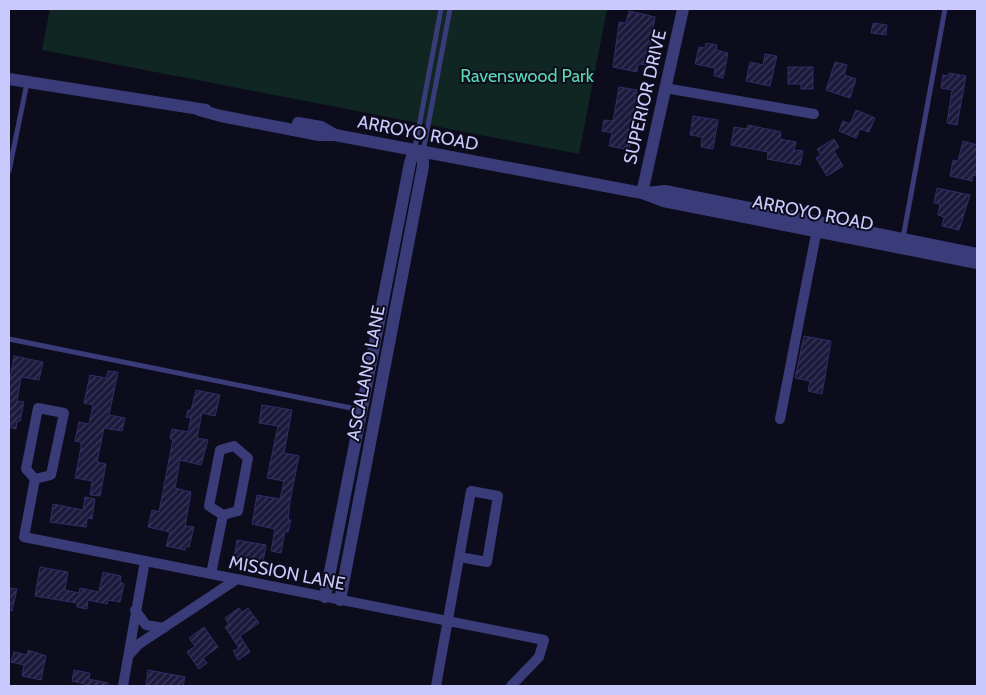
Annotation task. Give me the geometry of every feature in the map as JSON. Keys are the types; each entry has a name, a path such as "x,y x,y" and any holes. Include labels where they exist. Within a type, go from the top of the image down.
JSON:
{"street":[{"name":"SUPERIOR DRIVE","path":"642,193 683,9"},
{"name":"ARROYO ROAD","path":"9,79 199,110 319,136 335,135 642,193 666,191 817,228 902,244 977,262"},
{"path":"665,88 814,114"},
{"name":"ASCALANO LANE","path":"325,597 410,164 419,152"},
{"name":"ASCALANO LANE","path":"340,600 423,166 419,152"},
{"path":"780,419 817,228"},
{"name":"ARROYO ROAD","path":"902,244 977,254"},
{"path":"38,408 64,413 51,475 35,479 26,469 38,408"},
{"path":"234,446 248,458 238,511 223,515 209,506 220,450 234,446"},
{"name":"MISSION LANE","path":"35,479 24,537 544,640 539,657 510,686"},
{"path":"436,686 472,491 498,496 487,562 460,557"},
{"path":"211,574 223,515"},
{"path":"123,686 145,561"},
{"path":"130,654 139,644 236,579"},
{"path":"135,610 146,624 164,628"}],"lane":[{"path":"419,152 441,9"},
{"path":"419,152 450,9"},
{"path":"902,244 945,9"},
{"path":"9,171 27,82"},
{"path":"9,339 361,410"}],"green space":[{"name":"Ravenswood Park","path":"50,9 607,9 579,154 42,50"}],"building":[{"path":"629,11 655,17 647,65 638,64 637,72 613,67 619,22 626,23"},
{"path":"873,23 887,25 886,35 871,33"},
{"path":"706,43 717,45 716,50 728,53 723,78 714,76 715,68 695,64 699,47 705,48"},
{"path":"765,54 777,56 770,86 746,81 750,62 763,65"},
{"path":"835,62 847,65 844,75 856,79 850,98 826,90"},
{"path":"788,67 813,67 813,89 801,89 801,84 788,84"},
{"path":"949,73 966,76 957,125 947,123 952,90 941,88 943,75 948,76"},
{"path":"619,87 637,90 635,99 640,99 629,150 609,146 612,133 602,131 604,120 613,121"},
{"path":"856,110 875,118 869,132 860,129 856,138 839,131 843,121 850,124"},
{"path":"693,116 718,120 713,149 701,147 702,137 690,135"},
{"path":"748,125 781,132 780,139 796,142 794,150 803,151 800,165 767,159 768,152 731,145 734,127 747,129"},
{"path":"834,139 839,147 834,151 843,166 827,176 816,158 821,155 817,149"},
{"path":"963,141 977,145 977,176 973,175 972,181 950,176 953,160 958,161"},
{"path":"937,188 970,195 959,230 942,226 944,217 938,215 940,204 934,203"},
{"path":"804,336 831,341 822,394 808,391 810,381 795,378"},
{"path":"14,356 43,362 39,380 21,377 17,401 24,402 20,421 17,421 16,429 9,427 9,384"},
{"path":"108,371 118,372 109,415 125,418 122,431 104,428 97,462 106,464 100,496 90,495 92,481 75,478 81,442 75,441 79,422 89,424 93,405 84,403 90,375 106,378"},
{"path":"196,390 220,395 215,416 202,413 197,438 208,440 201,465 180,460 175,488 191,492 185,526 194,527 189,547 186,546 185,550 166,546 170,532 148,527 152,510 159,512 173,439 170,439 172,429 188,432 191,418 186,417 188,410 191,410"},
{"path":"262,405 292,410 284,453 299,456 290,501 288,520 291,520 288,532 285,531 281,553 271,551 275,529 252,524 257,495 280,499 284,481 267,478 278,426 259,423"},
{"path":"85,497 95,499 92,519 87,518 86,527 50,522 53,504 83,510"},
{"path":"237,540 266,545 263,562 234,559"},
{"path":"40,567 68,572 65,590 79,593 80,588 99,592 103,572 121,576 120,582 124,584 120,602 108,600 107,604 88,600 87,609 77,607 77,603 35,596"},
{"path":"9,588 17,589 12,611 9,610"},
{"path":"239,608 242,612 248,608 259,623 240,636 250,652 238,660 233,651 239,648 225,627 229,624 225,618"},
{"path":"204,627 218,647 203,658 207,663 199,669 187,652 195,646 189,638"},
{"path":"28,650 46,656 41,680 22,676 24,665 11,662 14,652 27,655"},
{"path":"74,670 90,673 89,679 108,683 108,686 85,686 85,684 72,681"},
{"path":"148,670 185,677 183,686 146,686"}]}
